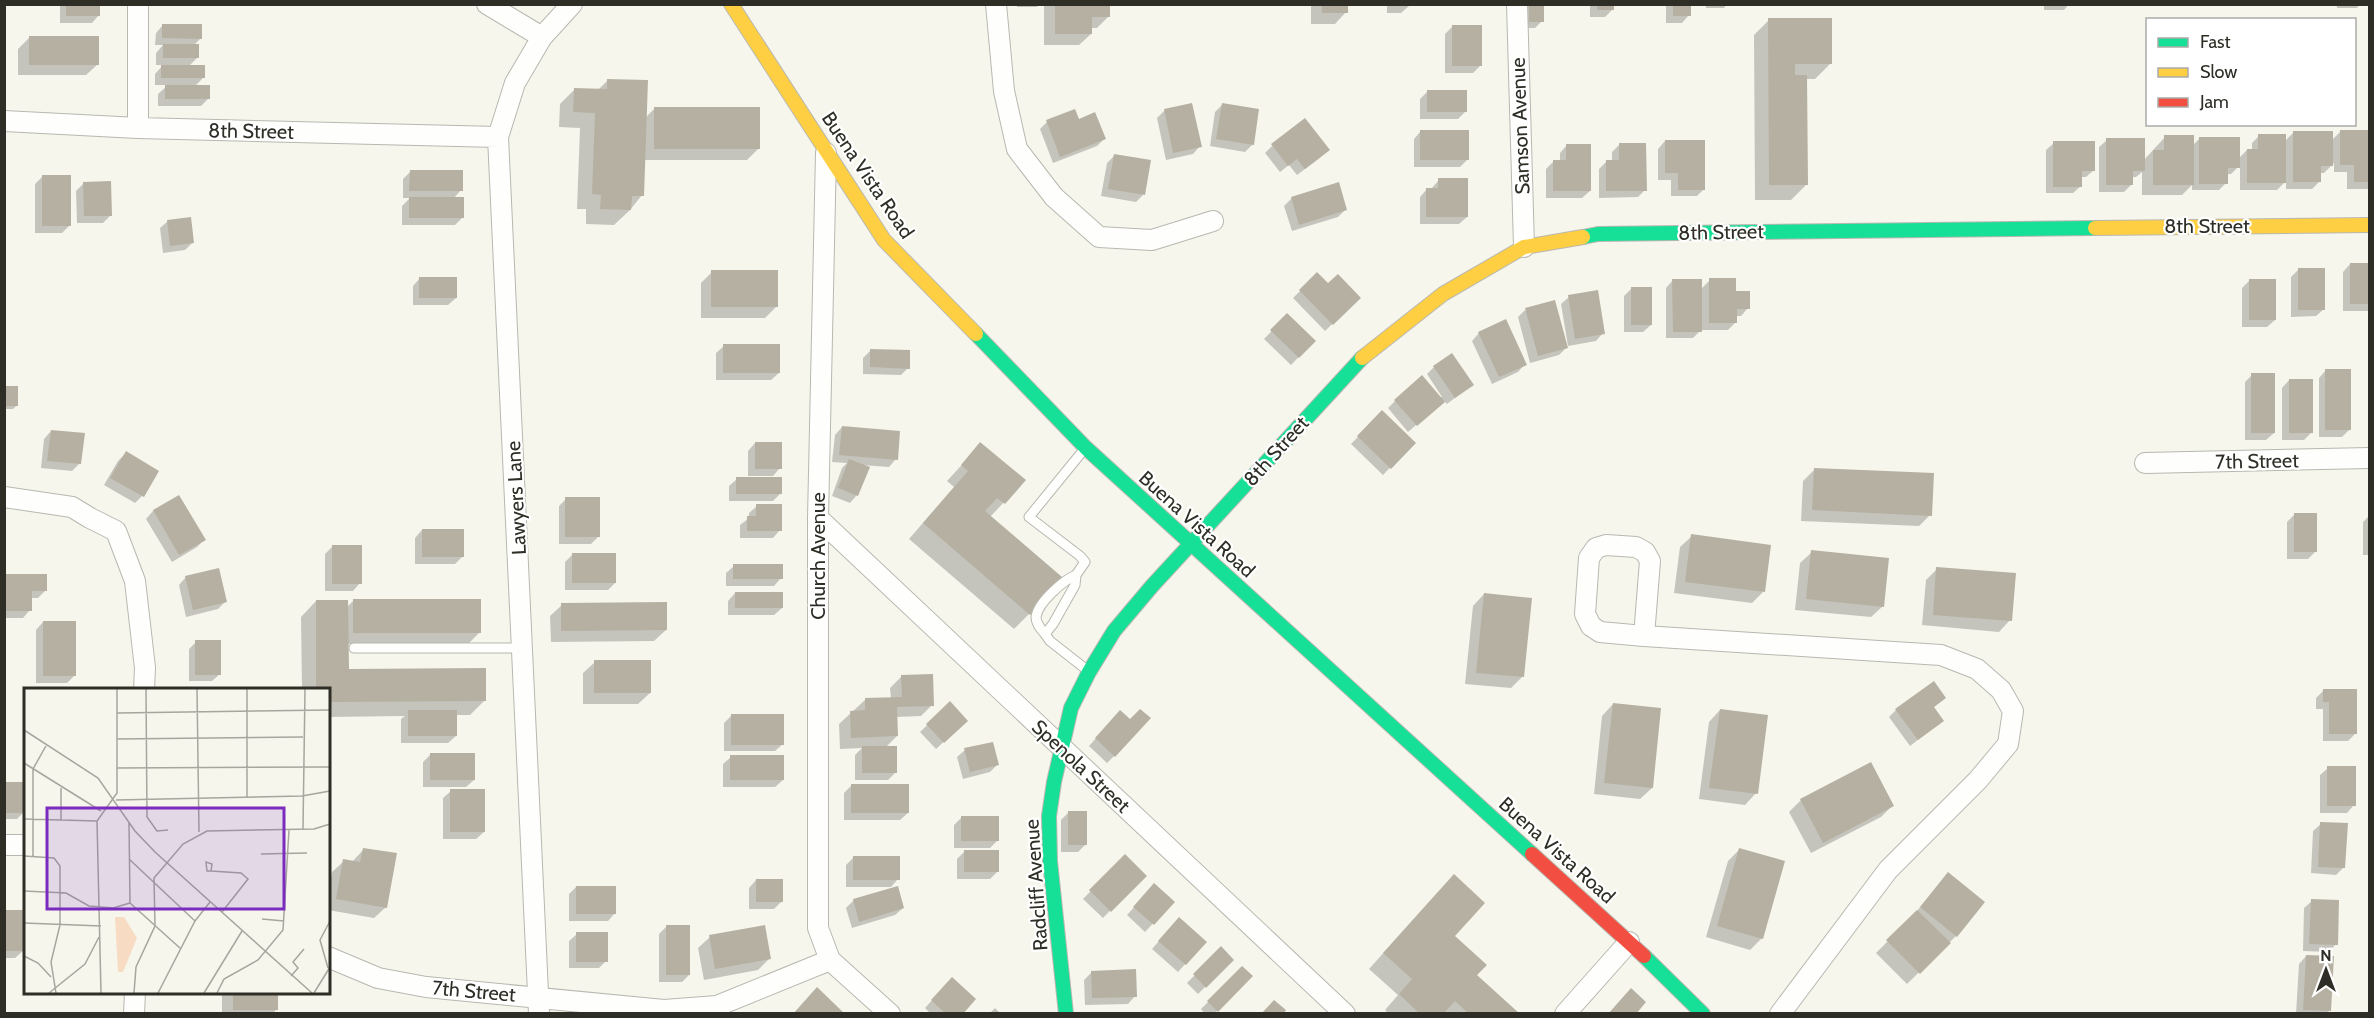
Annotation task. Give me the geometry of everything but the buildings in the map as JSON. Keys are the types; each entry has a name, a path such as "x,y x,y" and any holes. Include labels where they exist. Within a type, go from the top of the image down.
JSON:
{"street":[{"path":"138,4 138,128"},
{"path":"487,4 542,37"},
{"name":"Lawyers Lane","path":"539,1005 498,137 515,83 542,37 572,4"},
{"name":"Buena Vista Road","path":"731,4 884,240 1086,448 1629,942 1703,1014"},
{"path":"996,4 1004,91 1017,149 1054,197 1099,237 1152,240 1213,221"},
{"name":"Samson Avenue","path":"1517,4 1524,247"},
{"name":"8th Street","path":"4,121 138,128 498,137"},
{"name":"Church Avenue","path":"826,151 818,518 818,928 830,960"},
{"name":"8th Street","path":"1191,545 1358,362 1443,294 1524,247 1598,234 2370,225"},
{"name":"7th Street","path":"2145,463 2370,458"},
{"path":"4,496 72,507 116,531 135,580 145,668 144,688"},
{"name":"Spenola Street","path":"818,518 1345,1014"},
{"name":"Radcliff Avenue","path":"1066,1014 1050,861 1049,816 1060,747 1071,708 1089,672 1114,631 1191,545"},
{"path":"1644,636 1650,561 1645,552 1636,547 1606,545 1596,548 1589,558 1585,614 1591,626 1600,632 1644,636 1941,655 1977,669 2001,690 2013,711 2008,744 1978,780 1888,870 1780,1014"},
{"path":"4,845 24,845"},
{"path":"1565,1014 1629,942"},
{"name":"7th Street","path":"330,958 378,978 539,1005 664,1010 717,1006 830,960"},
{"path":"830,960 890,1014"},
{"path":"134,1014 135,994"}],"lane":[{"path":"1045,634 1076,585 1076,575 1085,562 1029,517 1086,448"},
{"path":"1076,575 1065,579 1040,607 1036,616 1037,624 1050,641 1089,672"},
{"path":"354,648 523,648"}],"traffic: fast":[{"path":"1583,237 1598,234 2095,228"},
{"path":"976,334 1086,448 1532,854"},
{"path":"1066,1014 1050,861 1049,816 1054,782 1071,708 1089,672 1114,631 1152,586 1362,358"},
{"path":"1644,956 1703,1014"}],"traffic: slow":[{"path":"731,4 884,240 976,334"},
{"path":"2095,228 2370,225"},
{"path":"1362,358 1443,294 1524,247 1583,237"}],"traffic: jam":[{"path":"1532,854 1644,956"}]}
